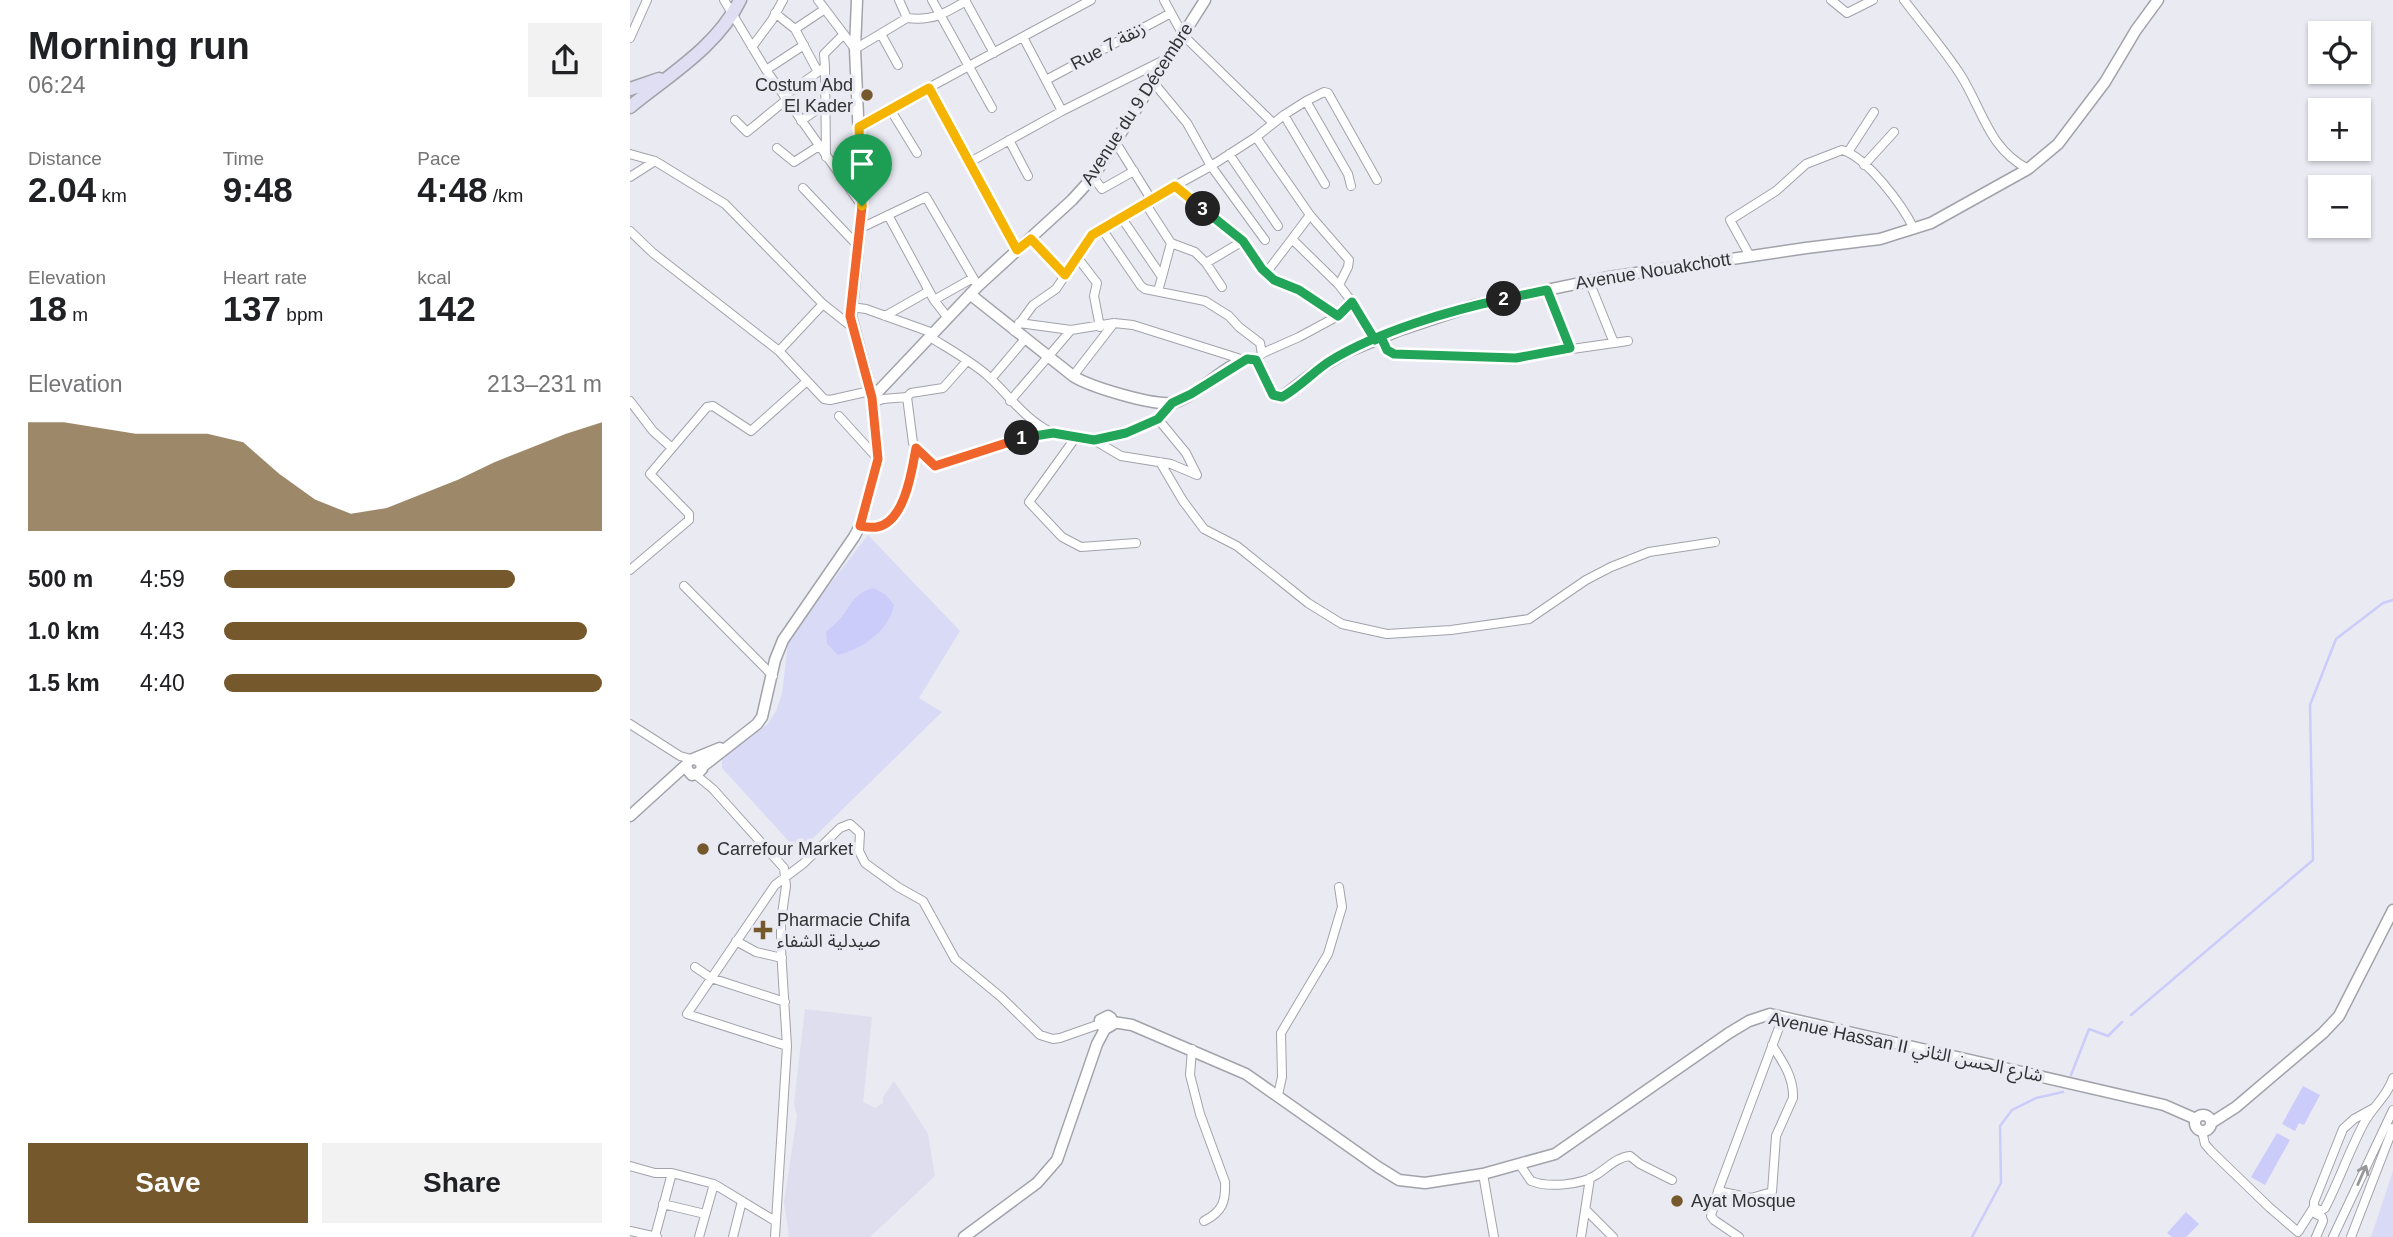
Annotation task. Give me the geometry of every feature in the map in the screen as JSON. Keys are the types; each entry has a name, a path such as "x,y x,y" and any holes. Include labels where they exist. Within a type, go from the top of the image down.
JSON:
{"main road":[{"path":"630,107 701,49 733,15 740,0"},
{"path":"630,89 666,77"}],"street":[{"path":"630,38 648,0"},
{"path":"724,0 766,70 862,206"},
{"path":"752,47 783,0"},
{"path":"818,0 855,49"},
{"path":"630,816 692,766 753,728 762,717 775,660 783,640 860,526 878,459 871,395 852,327 850,307 862,206 855,49 857,0"},
{"path":"899,0 907,18"},
{"path":"932,0 992,108"},
{"path":"859,127 1091,0"},
{"path":"1164,0 1183,35 1273,123"},
{"name":"Avenue du 9 Décembre","path":"871,395 932,335 974,286 1031,239 1093,177 1206,0"},
{"path":"1831,0 1847,13 1873,0"},
{"path":"1904,0 1959,73 2000,148 2011,159 2028,169"},
{"name":"Avenue Nouakchott","path":"1254,358 1273,395 1282,397 1331,361 1378,339 1475,305 1590,281 1880,239 1914,229 1955,211 2028,169 2058,144 2105,82 2136,30 2158,0"},
{"path":"855,49 907,18 927,20 941,16 965,1 994,53"},
{"path":"795,29 825,9"},
{"path":"775,13 795,29 821,69"},
{"name":"Rue 7 زنقة","path":"1046,80 1171,13"},
{"path":"826,157 821,69 824,54 844,34"},
{"path":"881,34 898,65"},
{"path":"1023,37 1062,110"},
{"path":"766,70 804,46"},
{"path":"970,162 1062,110 1168,58"},
{"path":"735,120 747,132 821,69"},
{"path":"1153,82 1187,123 1211,166 1265,240"},
{"path":"929,88 1017,250"},
{"path":"1016,327 1033,305 1056,289 1092,235 1211,166 1284,115 1324,92 1328,93 1377,180"},
{"path":"1306,101 1348,174 1351,186"},
{"path":"801,121 825,104"},
{"path":"890,109 917,153"},
{"path":"1848,152 1874,112"},
{"path":"1284,115 1325,184"},
{"path":"1864,165 1894,132"},
{"path":"1256,137 1310,215 1349,260 1339,285"},
{"path":"1009,141 1028,176"},
{"path":"1116,143 1134,171 1171,243 1191,250 1206,263 1222,287"},
{"path":"777,149 794,162 819,146"},
{"path":"1751,256 1730,222 1732,218 1776,191 1810,161 1842,150 1864,165 1896,198 1914,229"},
{"path":"630,154 654,161 725,204 822,304 852,327"},
{"path":"1228,154 1278,226"},
{"path":"630,177 654,161"},
{"path":"1093,177 1102,188 1134,171"},
{"path":"1175,186 1243,241 1266,273 1277,282 1299,290 1338,316"},
{"path":"803,188 859,247"},
{"path":"861,228 926,197 974,286 1025,339 1073,376 1091,385 1146,400 1172,403"},
{"path":"888,215 929,292 948,318"},
{"path":"1266,273 1310,215"},
{"path":"1121,217 1162,277"},
{"path":"1102,229 1141,286 1194,298 1221,310 1260,343 1254,358"},
{"path":"630,231 653,253 779,351 827,400 871,395 883,398 907,397 912,393 943,388 967,361"},
{"path":"1031,239 1065,275"},
{"path":"1292,239 1339,285 1389,352 1404,355 1516,358 1628,341"},
{"path":"1206,263 1243,241"},
{"path":"1158,291 1171,243"},
{"path":"1077,257 1097,283 1094,296 1100,327"},
{"path":"1590,281 1614,343"},
{"path":"934,300 974,286"},
{"path":"1547,290 1570,348"},
{"path":"885,316 929,292"},
{"path":"1094,440 1126,433 1158,419 1172,403 1338,316 1352,302"},
{"path":"779,351 822,304"},
{"path":"850,307 885,316 932,335 991,379 1010,401 1039,426 1053,433 1094,440 1121,456 1198,474 1186,453 1158,419"},
{"path":"1016,327 1071,330 1114,323 1133,324 1254,358"},
{"path":"1073,376 1114,323"},
{"path":"1010,401 1071,330"},
{"path":"991,379 1025,339"},
{"path":"630,570 690,518 650,474 710,406 751,431 807,381"},
{"path":"907,397 912,439 916,448 935,466 1029,436 1053,433"},
{"path":"630,401 653,431 672,448"},
{"path":"839,416 878,459"},
{"path":"1076,437 1029,502 1062,537 1081,547 1136,542"},
{"path":"860,526 872,528 885,524 901,506 916,448"},
{"path":"1160,463 1204,529 1237,546 1298,596 1342,624 1387,634 1458,629 1529,619 1599,572 1626,560 1649,552 1715,542"},
{"path":"684,586 773,676"},
{"path":"630,724 692,766 781,862 786,878 781,921 786,1046 775,1237"},
{"path":"786,1046 687,1014 775,885 804,863 845,824 850,824 860,833 859,851 865,863 923,901 955,959 1001,997 1040,1035 1060,1038 1106,1025"},
{"path":"1278,1095 1282,1077 1281,1033 1328,954 1342,906 1339,887"},
{"path":"2202,1131 2236,1107 2323,1034 2339,1016 2393,910"},
{"path":"736,941 756,952 782,958"},
{"path":"695,967 711,978 785,1002"},
{"name":"Avenue Hassan II شارع الحسن الثاني","path":"1106,1025 1132,1025 1246,1073 1399,1180 1425,1183 1483,1174 1538,1161 1566,1148 1729,1033 1749,1021 1770,1014 2164,1105 2196,1119"},
{"path":"1740,1237 1712,1218 1718,1191 1783,1017"},
{"path":"964,1237 1037,1183 1057,1160 1106,1025"},
{"path":"1718,1191 1751,1198 1772,1192 1776,1136 1793,1098 1793,1092 1786,1068 1772,1045"},
{"path":"1192,1049 1190,1075 1200,1114 1221,1170 1225,1192 1221,1209 1204,1221"},
{"path":"2313,1210 2325,1209 2363,1125 2385,1097 2393,1078"},
{"path":"2211,1123 2206,1116 2202,1115 2196,1119 2196,1127 2202,1131 2204,1143 2296,1232 2303,1228 2313,1210 2343,1129 2354,1119 2374,1108"},
{"path":"2333,1237 2393,1110"},
{"path":"2351,1237 2393,1128"},
{"path":"1520,1165 1531,1181 1537,1183 1572,1182 1590,1178 1619,1158 1630,1156 1672,1180"},
{"path":"630,1166 714,1184 775,1221"},
{"path":"630,1231 656,1237 672,1173"},
{"path":"1483,1174 1494,1237"},
{"path":"1581,1237 1590,1178"},
{"path":"699,1237 714,1184"},
{"path":"733,1237 741,1200"},
{"path":"663,1204 705,1214"},
{"path":"1586,1210 1612,1237"},
{"path":"2313,1210 2322,1219 2316,1237"}],"shaded area":[{"path":"868,535 960,631 919,698 942,712 808,843 800,848 794,847 722,768 722,756 768,724 782,694 788,643"},
{"path":"805,1009 872,1017 863,1102 875,1108 883,1103 883,1097 894,1081 928,1134 935,1176 870,1237 789,1237 784,1202 797,1116 794,1103"},
{"path":"2393,1171 2393,1237 2370,1237 2372,1234"}],"water":[{"path":"874,588 886,595 894,605 887,623 873,638 838,655 827,644 826,632 857,596"},
{"path":"2303,1086 2320,1095 2304,1125 2299,1123 2295,1131 2282,1124"},
{"path":"2277,1133 2290,1140 2265,1185 2251,1177"},
{"path":"2186,1212 2199,1224 2186,1237 2172,1237 2167,1233"}],"waterway":[{"path":"2131,1015 2313,860 2310,705 2336,639 2383,603 2393,600"},
{"path":"2071,1075 2089,1029 2108,1036 2122,1022"},
{"path":"1972,1237 2001,1183 2000,1126 2012,1110 2036,1098 2063,1092"}],"place":[{"name":"Costum Abd El Kader","path":"867,95"},
{"name":"Carrefour Market","path":"703,849"},
{"name":"Pharmacie Chifa صيدلية الشفاء","path":"763,930"},
{"name":"Ayat Mosque","path":"1677,1201"}],"route":[{"path":"862,206 850,316 872,398 878,459 860,526 879,527 901,506 916,448 935,466 1029,436 1053,433 1094,440 1126,433 1158,419 1172,403 1247,359 1256,360 1273,395 1282,397 1331,361 1347,352 1375,340 1381,337 1475,305 1547,290 1570,348 1516,358 1404,355 1389,352 1381,337 1375,340 1352,302 1338,316 1299,290 1277,282 1262,269 1243,241 1175,186 1092,235 1065,275 1031,239 1017,250 929,88 859,127 862,206"}]}
